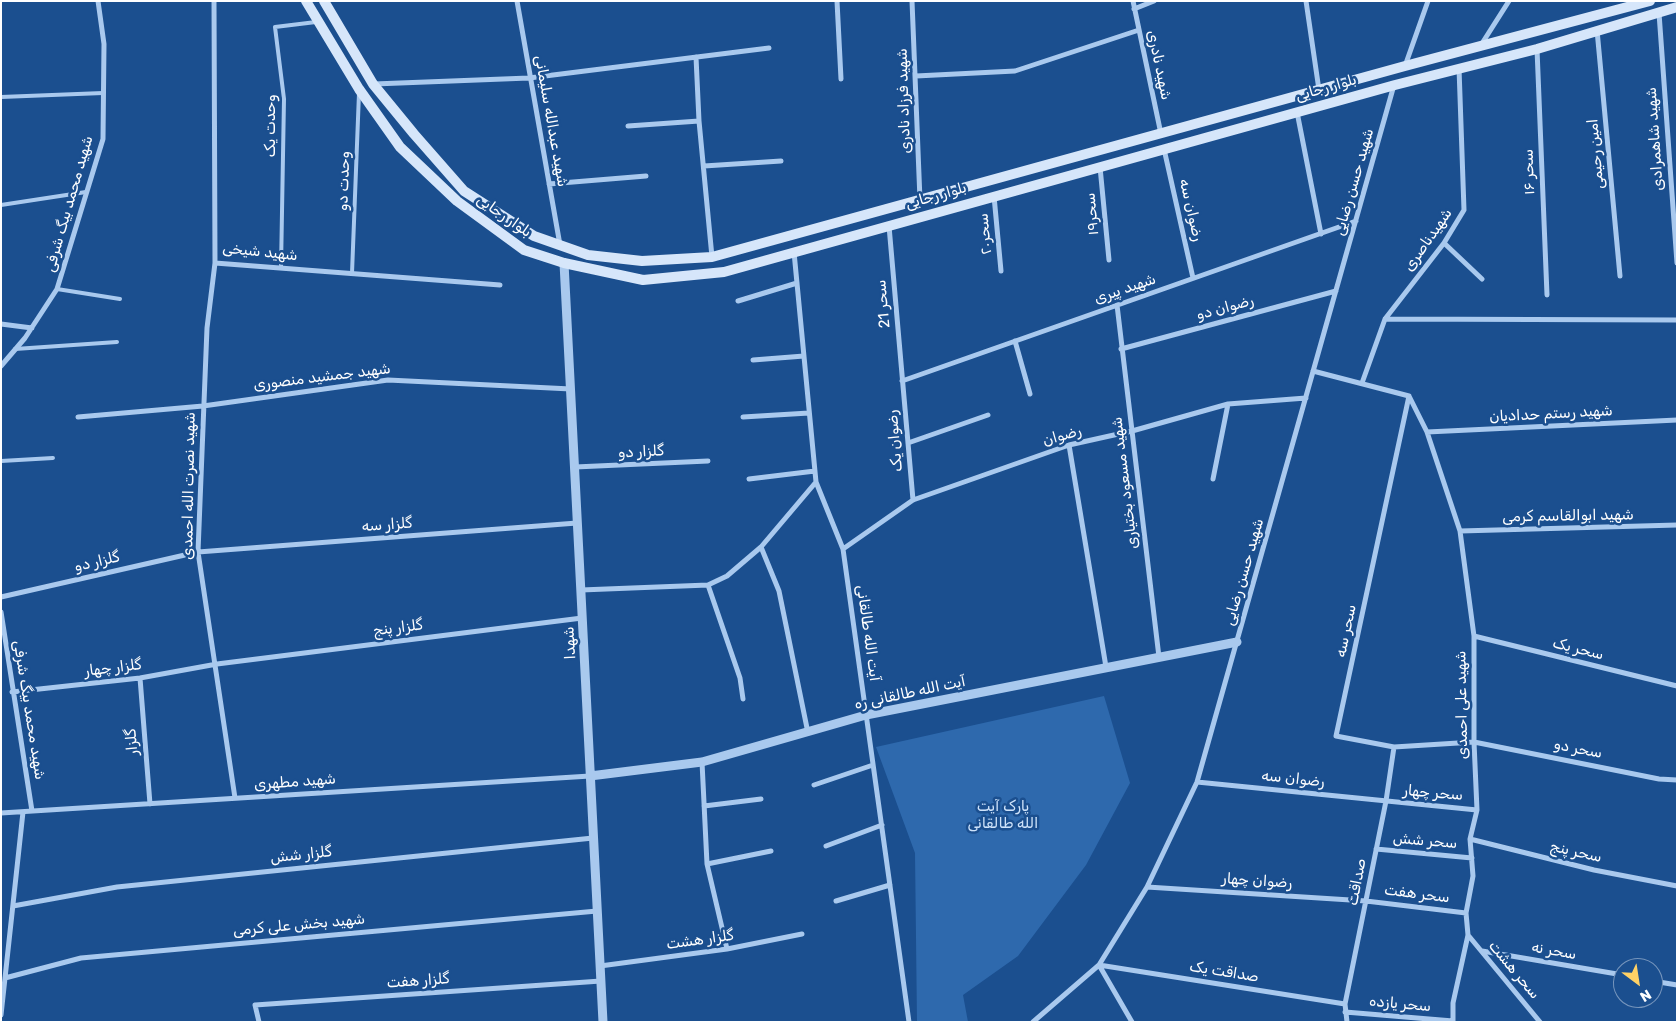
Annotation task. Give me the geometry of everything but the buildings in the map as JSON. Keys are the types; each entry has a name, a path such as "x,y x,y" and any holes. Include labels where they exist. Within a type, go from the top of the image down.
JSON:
{"main road":[{"name":"بلوار رجایی","path":"306,1 359,89 400,147 457,201 524,250 564,263 643,280 724,272 1459,67 1537,49 1596,30 1677,8"},
{"name":"بلوار رجایی","path":"324,1 373,84 464,191 534,236 588,255 642,261 712,258 1405,66 1650,1"}],"street":[{"name":"شهید محمد بیگ شرفی","path":"1,366 32,328 57,289 103,139 104,44 98,1"},
{"name":"شهید شیخی","path":"214,1 215,263 500,285"},
{"name":"شهید عبدالله سلیمانی","path":"517,1 529,78 560,245"},
{"path":"837,1 841,79"},
{"name":"شهید فرزاد نادری","path":"912,1 920,200"},
{"name":"شهید نادری","path":"1133,1 1161,134"},
{"path":"1134,9 1154,1"},
{"path":"1306,1 1319,91"},
{"path":"1405,66 1428,1"},
{"path":"1480,46 1509,1"},
{"name":"شهید شاهمرادی","path":"1659,12 1677,263"},
{"path":"916,76 1015,71 1138,30"},
{"name":"امین رحیمی","path":"1596,30 1620,276"},
{"path":"373,84 529,78 769,48"},
{"name":"سحر ۱۶","path":"1537,49 1546,295"},
{"path":"696,57 699,121 712,258"},
{"name":"شهیدناصری","path":"1362,383 1385,319 1444,243 1464,210 1459,67"},
{"name":"شهید حسن رضایی","path":"1033,1022 1099,965 1147,886 1197,782 1395,85"},
{"path":"1297,112 1321,234"},
{"path":"628,126 699,121"},
{"name":"رضوان سه","path":"1164,148 1193,278"},
{"path":"704,166 781,161"},
{"name":"سحر۱۹","path":"1100,166 1109,260"},
{"path":"549,184 646,176"},
{"name":"سحر۲۰","path":"994,196 1001,271"},
{"name":"شهید پیری","path":"902,381 1356,221"},
{"name":"سحر 21","path":"889,225 902,381"},
{"path":"1444,243 1482,279"},
{"name":"آیت الله طالقانی","path":"794,252 816,482 843,549 909,1022"},
{"name":"شهید نصرت الله احمدی","path":"215,263 207,328 198,552 217,664 235,798"},
{"name":"شهدا","path":"564,263 603,1022"},
{"path":"738,300 797,284"},
{"name":"رضوان دو","path":"1121,348 1336,291"},
{"name":"شهید مسعود بختیاری","path":"1117,305 1159,657"},
{"path":"1385,319 1677,320"},
{"path":"1,324 32,328"},
{"path":"1014,341 1030,394"},
{"path":"753,360 804,356"},
{"path":"1313,371 1409,396"},
{"name":"شهید جمشید منصوری","path":"78,417 203,406 388,380 571,389"},
{"name":"رضوان یک","path":"902,381 912,500"},
{"name":"شهید علی احمدی","path":"1409,396 1427,432 1460,531 1474,636 1474,742 1477,810 1470,839 1473,876 1466,913 1468,935 1453,1003 1453,1021"},
{"name":"سحر سه","path":"1409,396 1336,736 1394,747 1474,742"},
{"name":"رضوان","path":"843,549 912,500 1069,445 1132,431 1228,404 1306,398"},
{"path":"1213,479 1228,404"},
{"path":"743,417 809,413"},
{"path":"908,444 988,415"},
{"name":"شهید رستم حدادیان","path":"1427,432 1677,420"},
{"path":"1069,445 1106,667"},
{"name":"گلزار دو","path":"575,467 708,461"},
{"path":"749,479 815,471"},
{"path":"581,590 708,585 727,576 761,547 816,482"},
{"name":"گلزار سه","path":"198,552 578,523"},
{"name":"شهید ابوالقاسم کرمی","path":"1460,531 1677,525"},
{"path":"761,547 779,591 808,734"},
{"name":"گلزار دو","path":"1,597 198,552"},
{"path":"708,585 740,678 743,699"},
{"name":"شهید محمد بیگ شرفی","path":"1,612 32,811"},
{"name":"گلزار پنج","path":"217,664 582,618"},
{"name":"سحر یک","path":"1474,636 1677,686"},
{"name":"آیت الله طالقانی ره","path":"590,776 702,762 808,734 866,715 1237,642"},
{"name":"گلزار چهار","path":"12,692 140,678 217,664"},
{"name":"گلزار","path":"140,678 150,804"},
{"name":"سحر دو","path":"1474,742 1659,779 1677,780"},
{"name":"صداقت","path":"1347,1022 1345,1004 1386,801 1394,747"},
{"path":"702,762 707,864 727,949"},
{"path":"814,785 873,765"},
{"name":"شهید مطهری","path":"1,813 590,776"},
{"name":"رضوان سه","path":"1197,782 1386,801"},
{"path":"704,806 761,799"},
{"name":"سحر چهار","path":"1386,801 1477,810"},
{"path":"1,1015 23,812"},
{"path":"826,846 882,825"},
{"name":"گلزار شش","path":"12,906 117,887 593,838"},
{"name":"سحر پنج","path":"1470,839 1594,870 1677,886"},
{"name":"سحر شش","path":"1376,849 1472,858"},
{"path":"707,864 770,851"},
{"path":"836,901 890,885"},
{"name":"رضوان چهار","path":"1147,886 1366,901"},
{"name":"سحر هفت","path":"1366,901 1466,913"},
{"name":"شهید بخش علی کرمی","path":"5,978 81,958 597,910"},
{"name":"گلزار هشت","path":"600,966 727,949 802,934"},
{"name":"سحر هشت","path":"1468,935 1540,1022"},
{"name":"سحر نه","path":"1482,951 1613,973"},
{"path":"1099,965 1132,1022"},
{"name":"صداقت یک","path":"1099,965 1345,1004"},
{"name":"گلزار هفت","path":"259,1022 255,1005 601,981"},
{"path":"1663,983 1677,985"},
{"name":"سحر یازده","path":"1346,1012 1453,1021"}],"lane":[{"name":"وحدت یک","path":"281,268 284,99 275,27 318,22"},
{"name":"وحدت دو","path":"352,273 359,89"},
{"path":"1,97 103,93"},
{"path":"1,205 86,192"},
{"path":"57,289 120,299"},
{"path":"15,349 117,342"},
{"path":"1,461 53,458"}],"green space":[{"name":"پارک آیت الله طالقانی","path":"1104,696 1130,783 1086,865 1018,956 963,995 968,1022 917,1022 915,853 876,747"}]}
